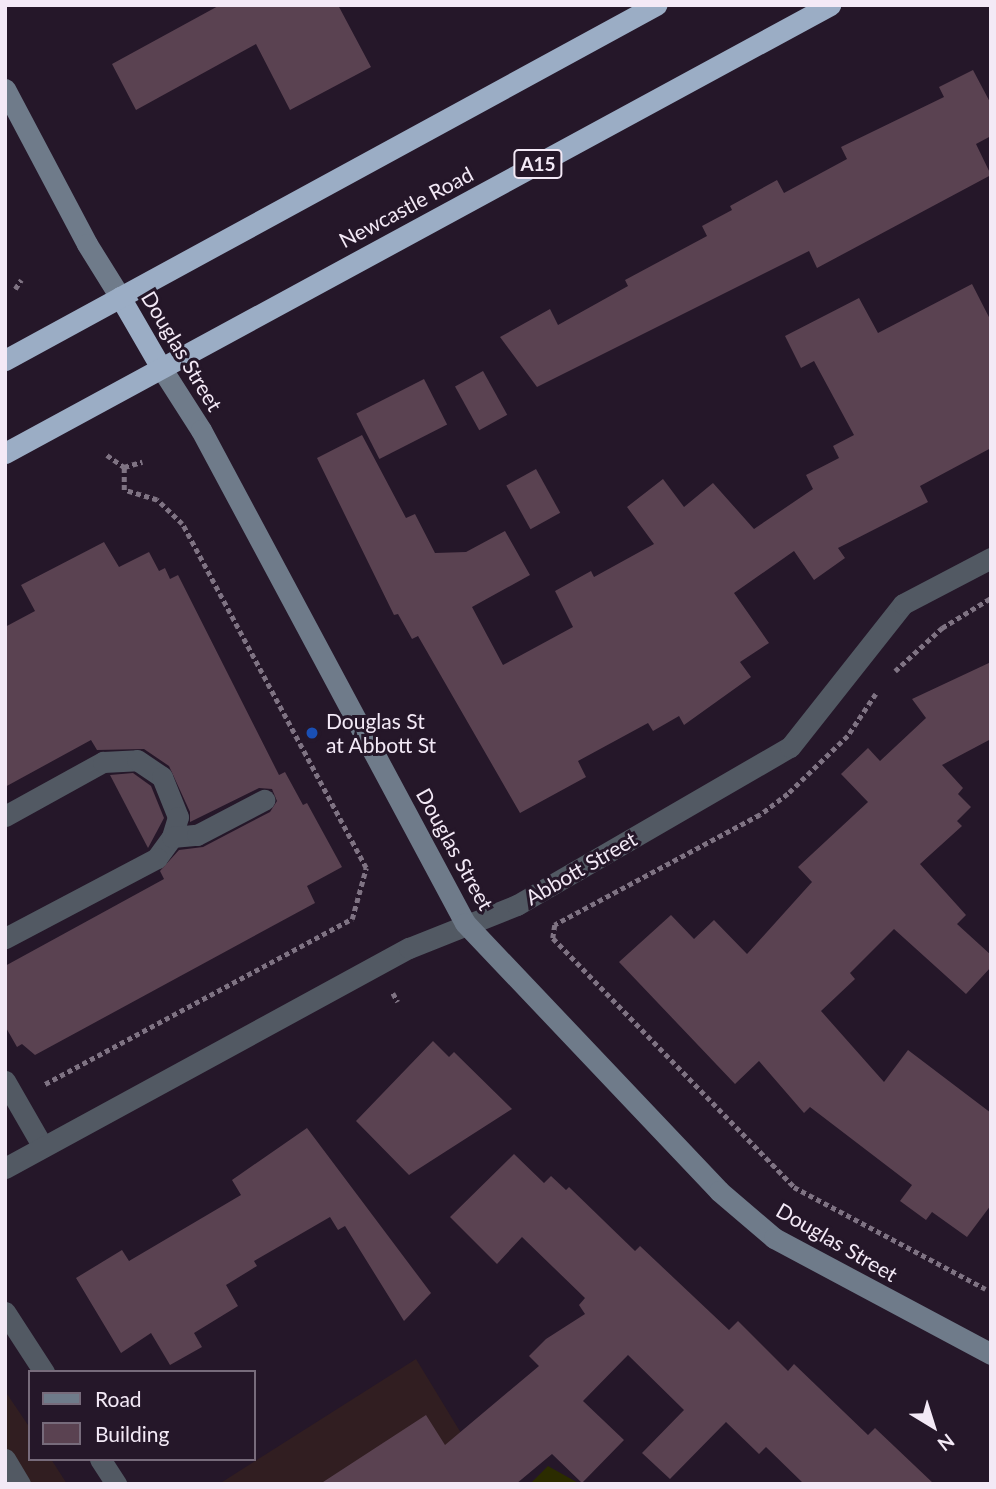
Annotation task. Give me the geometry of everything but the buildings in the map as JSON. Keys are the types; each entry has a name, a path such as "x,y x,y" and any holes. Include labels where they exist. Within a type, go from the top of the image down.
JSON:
{"highway":[{"path":"5,360 656,5"},
{"name":"Newcastle Road","path":"5,453 160,366 830,5"},
{"name":"Douglas Street","path":"120,297 160,366"}],"street":[{"name":"Douglas Street","path":"5,89 82,235 120,297"},
{"name":"Douglas Street","path":"160,366 201,430 465,923 719,1191 774,1238 991,1354"},
{"name":"Abbott Street","path":"5,1168 409,947 517,905 790,747 903,604 991,558"},
{"path":"5,816 103,762 137,760 162,777 175,801 178,817 172,837 157,858 5,938"},
{"path":"172,837 197,835 264,800"},
{"path":"5,1080 43,1147"},
{"path":"5,1312 43,1370"},
{"path":"5,1459 20,1484"},
{"path":"101,1461 116,1484"}],"path":[{"path":"15,289 21,280"},
{"path":"107,455 124,467"},
{"path":"124,467 142,462"},
{"path":"16,1100 352,919 366,868 182,524 157,500 124,490 124,467"},
{"path":"891,675 942,628 991,598"},
{"path":"881,688 848,736 788,794 760,815 555,925 553,938 794,1187 986,1289"},
{"path":"393,992 398,1002"}],"shaded area":[{"path":"416,1359 492,1484 219,1484"},
{"path":"5,1391 28,1425 28,1461 52,1461 67,1484 5,1484"},
{"path":"548,1466 580,1484 530,1484"}],"place":[{"name":"Douglas St at Abbott St","path":"312,733"}]}
